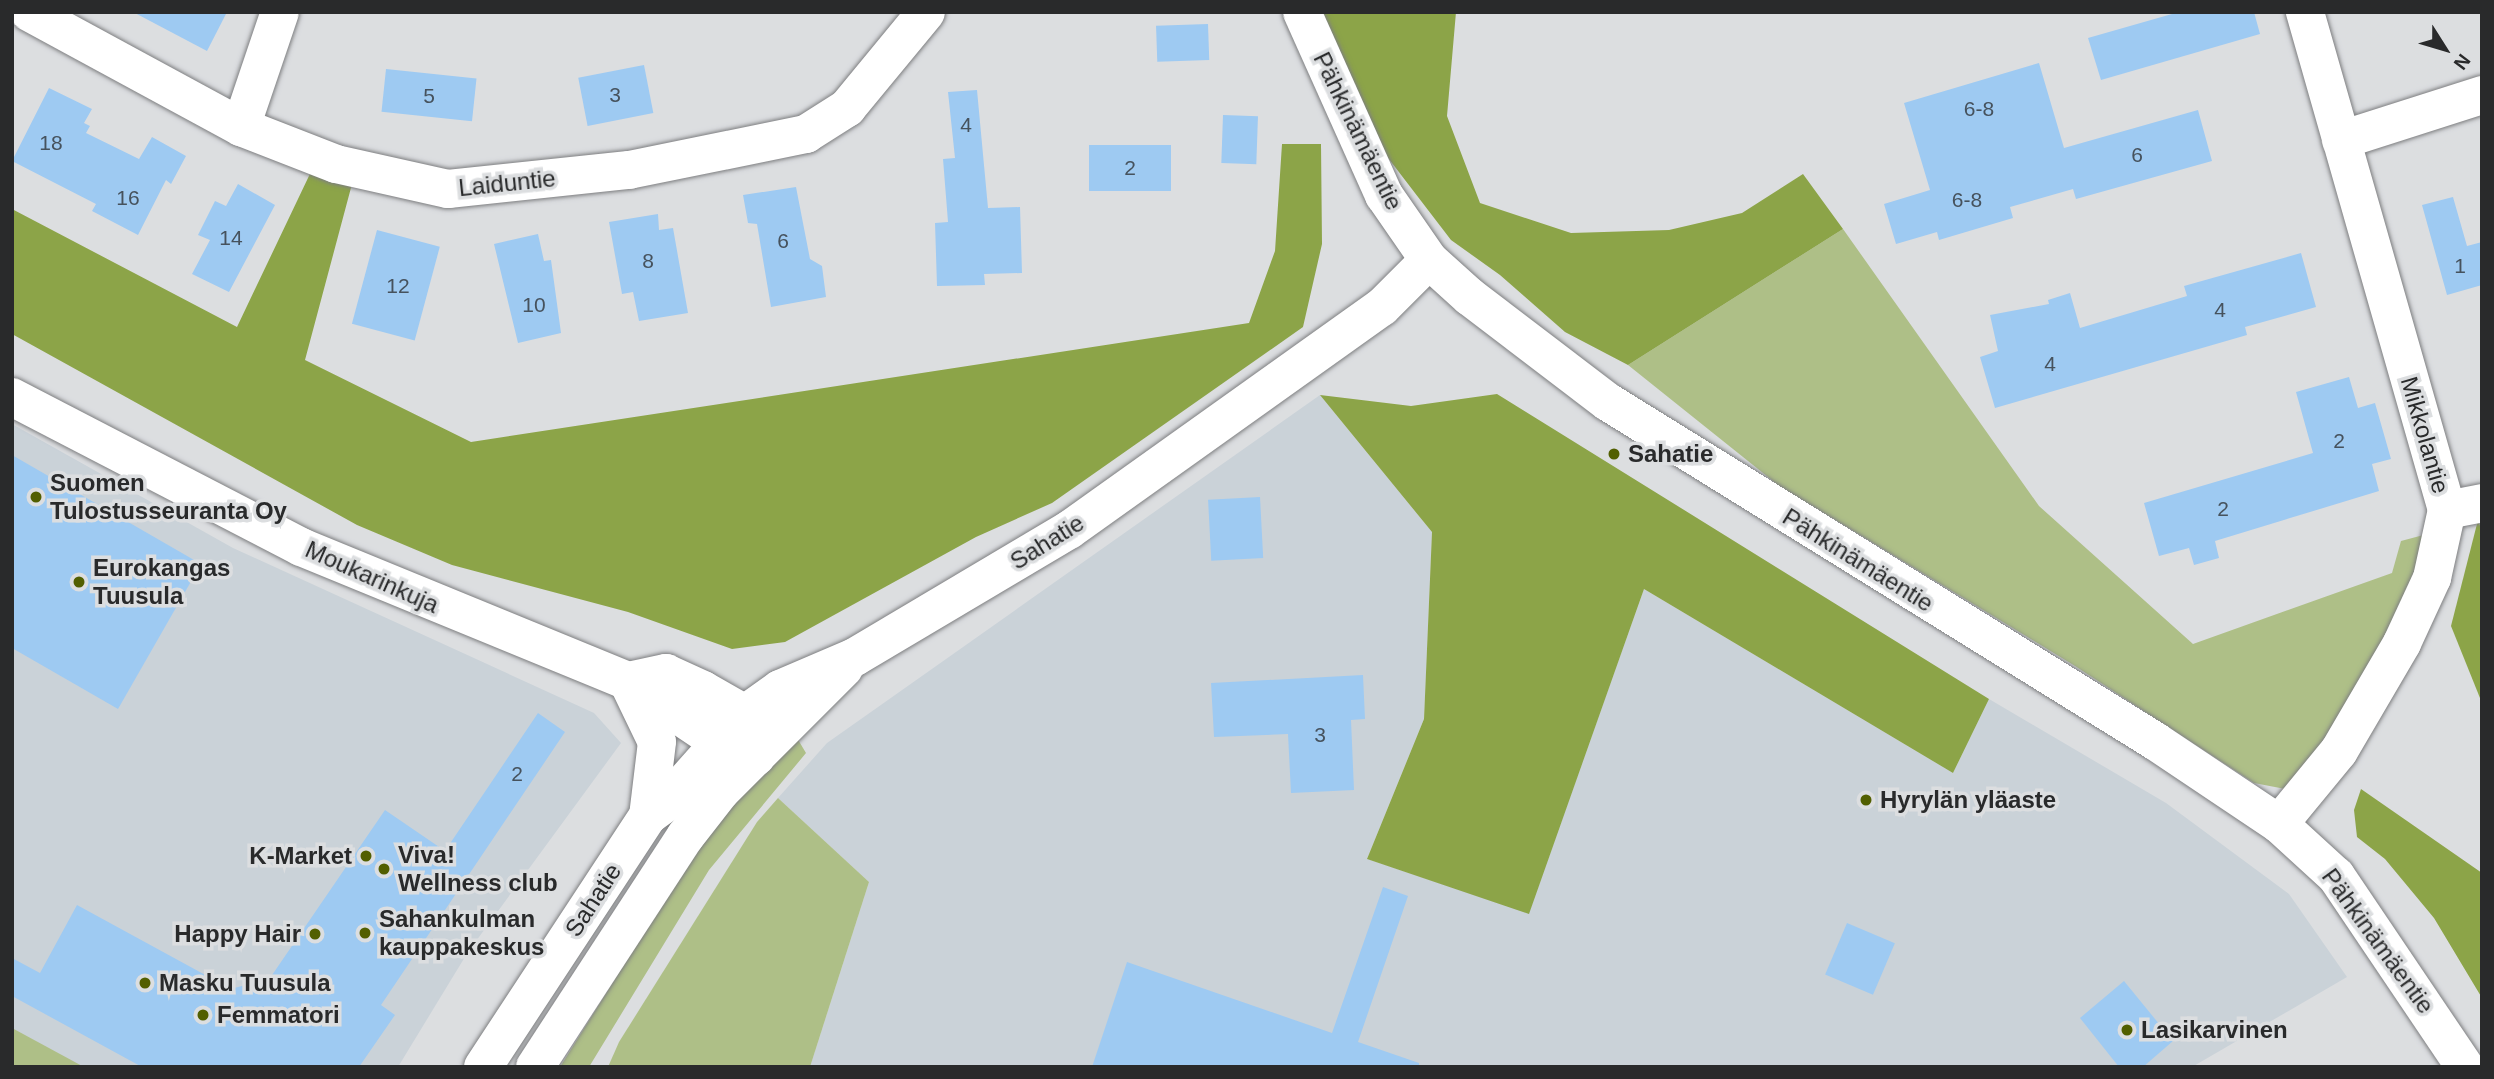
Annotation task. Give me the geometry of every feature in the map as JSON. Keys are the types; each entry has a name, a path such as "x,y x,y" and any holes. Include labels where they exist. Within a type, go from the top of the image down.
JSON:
{"street":[{"name":"Laiduntie","path":"29,12 242,127 336,164 448,190 629,170 806,134 847,108 926,12"},
{"path":"242,127 280,12"},
{"name":"Pähkinämäentie","path":"1302,12 1384,195 1429,260 1513,333 1608,402 2155,741 2279,824 2336,876 2465,1067"},
{"name":"Mikkolantie","path":"2279,824 2339,751 2402,643 2464,507 2341,141 2305,12"},
{"path":"2341,141 2482,95"},
{"name":"Sahatie","path":"483,1067 648,816 667,802 717,741 744,715 780,690 855,657 1127,491 1382,307 1429,260"},
{"name":"Moukarinkuja","path":"12,397 301,547 628,681 717,741 756,757"},
{"name":"Sahatie","path":"535,1067 685,837 756,757 855,657"},
{"path":"648,816 657,742 628,681 666,673 744,715 756,757"}],"shaded area":[{"name":"Hyrylän yläaste","path":"1320,395 1432,532 1424,719 1367,859 1529,913 1644,589 1953,773 1989,699 2166,803 2289,894 2347,977 2192,1067 810,1067 869,882 778,798 827,743"},
{"path":"12,424 233,548 594,713 621,743 468,952 398,1067 38,1067 12,1051"}],"green space":[{"path":"1322,12 1456,12 1447,116 1480,203 1571,233 1669,230 1742,213 1803,174 1843,229 1628,365 1565,332 1500,275 1451,240 1382,150"},
{"path":"1282,144 1321,144 1322,244 1303,327 1052,503 976,537 785,642 732,649 628,612 452,565 357,525 12,334 12,209 237,327 318,157 356,169 305,360 471,442 1249,323 1275,251"},
{"path":"1843,229 2039,506 2193,644 2392,573 2401,541 2431,533 2391,636 2291,790 2254,783 2075,666 1778,485 1628,365"},
{"path":"1497,394 1989,699 1953,773 1644,589 1529,914 1367,859 1424,719 1432,532 1320,395 1411,406"},
{"path":"2478,520 2482,531 2482,703 2451,626"},
{"path":"797,738 806,753 709,870 589,1067 560,1067 665,899 733,801"},
{"path":"2361,789 2482,873 2482,998 2434,918 2385,859 2357,837 2354,810"},
{"path":"778,798 869,882 810,1067 608,1067 619,1042 757,822"},
{"path":"12,1028 84,1067 12,1067"}],"building":[{"path":"133,12 227,12 207,51"},
{"path":"2179,12 2254,12 2260,34 2101,80 2088,38"},
{"path":"1208,24 1209,60 1157,62 1156,26"},
{"path":"2039,63 2064,148 2198,110 2212,161 2076,199 2073,189 2010,207 2013,218 1939,240 1937,232 1896,244 1884,204 1930,190 1904,103"},
{"path":"644,65 653,113 588,126 578,78"},
{"path":"386,69 477,79 472,121 382,112"},
{"path":"49,88 92,109 84,123 90,126 86,133 139,159 152,137 186,156 171,184 166,180 138,235 92,211 96,204 12,161"},
{"path":"977,90 988,208 1020,207 1022,273 984,274 985,285 937,286 935,223 948,222 943,159 955,158 948,92"},
{"path":"1223,115 1258,116 1256,164 1221,163"},
{"path":"1089,145 1171,145 1171,191 1089,191"},
{"path":"238,184 275,205 229,292 192,274 210,240 198,235 215,201 226,206"},
{"path":"796,187 810,259 822,266 826,297 771,307 757,224 748,223 743,195"},
{"path":"2453,197 2467,246 2482,242 2482,285 2447,295 2422,205"},
{"path":"658,214 659,230 673,228 688,313 639,321 633,292 622,294 609,222"},
{"path":"377,230 440,247 415,341 352,324"},
{"path":"538,234 544,261 551,260 561,333 518,343 494,244"},
{"path":"2301,253 2316,307 2245,327 2247,335 1995,408 1980,357 1998,351 1990,315 2049,304 2048,300 2070,293 2080,328 2187,296 2184,286"},
{"path":"2349,377 2358,408 2375,403 2391,459 2372,464 2379,491 2215,541 2219,558 2194,565 2189,548 2159,556 2144,503 2313,453 2296,392"},
{"path":"12,455 201,564 118,709 12,648"},
{"path":"1260,497 1263,558 1211,561 1208,500"},
{"path":"1363,675 1365,719 1351,720 1354,790 1291,793 1288,734 1214,737 1211,683"},
{"name":"Sahankulman kauppakeskus","path":"538,713 565,732 381,1005 395,1015 359,1067 142,1067 12,996 12,958 40,973 77,905 231,989 270,978 385,810 445,851"},
{"path":"1383,887 1408,896 1358,1042 1419,1063 1419,1067 1092,1067 1127,962 1332,1033"},
{"path":"1847,923 1895,943 1873,995 1825,975"},
{"name":"Lasikarvinen","path":"2124,981 2173,1041 2143,1067 2119,1067 2080,1018"}],"place":[{"name":"Sahatie","path":"1614,454"},
{"name":"Suomen Tulostusseuranta Oy","path":"36,497"},
{"name":"Eurokangas Tuusula","path":"79,582"},
{"name":"Hyrylän yläaste","path":"1866,800"},
{"name":"K-Market","path":"366,856"},
{"name":"Viva! Wellness club","path":"384,869"},
{"name":"Sahankulman kauppakeskus","path":"365,933"},
{"name":"Happy Hair","path":"315,934"},
{"name":"Masku Tuusula","path":"145,983"},
{"name":"Femmatori","path":"203,1015"},
{"name":"Lasikarvinen","path":"2127,1030"}]}
